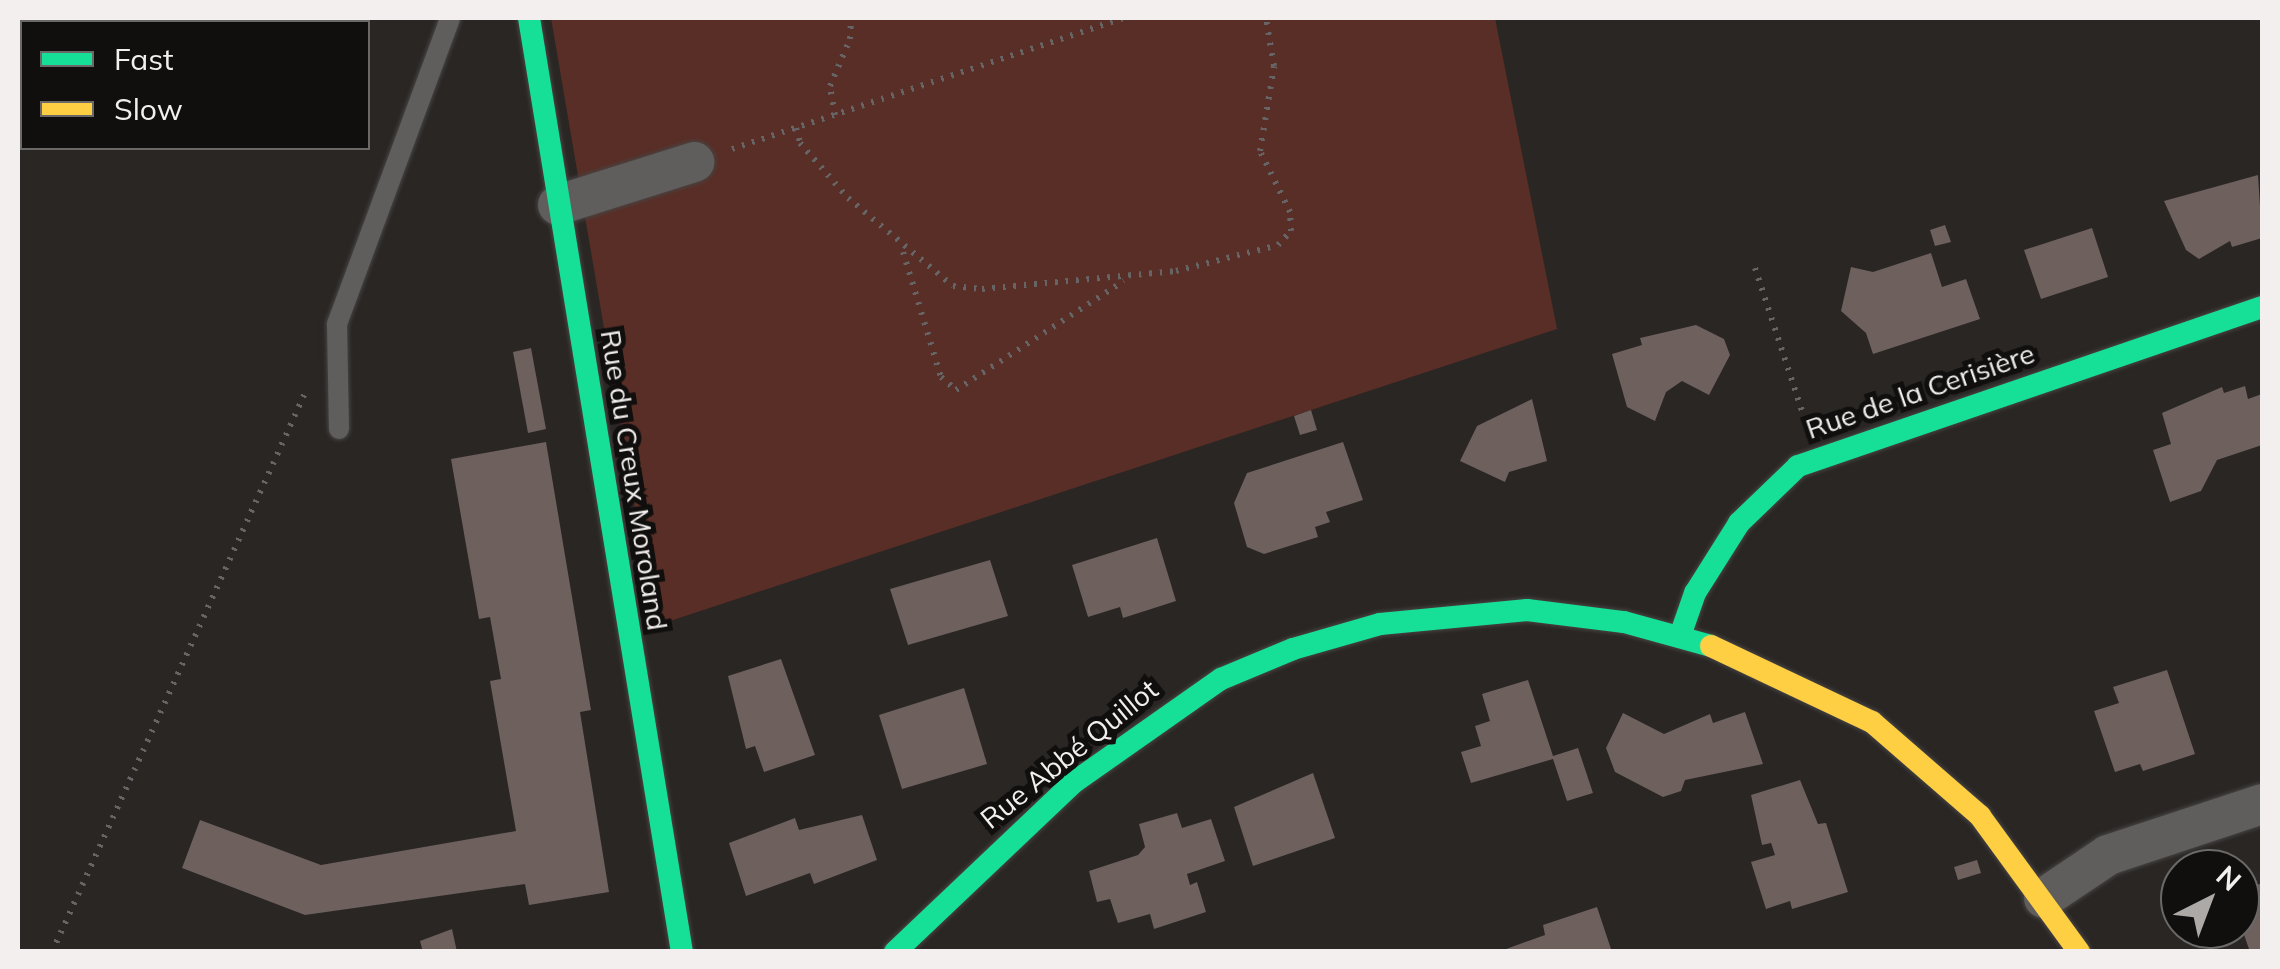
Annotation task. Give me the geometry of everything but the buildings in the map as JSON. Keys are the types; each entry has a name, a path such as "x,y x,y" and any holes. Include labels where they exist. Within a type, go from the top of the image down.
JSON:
{"street":[{"name":"Rue du Creux Moroland","path":"529,18 682,952"},
{"path":"558,205 694,162"},
{"name":"Rue de la Cerisière","path":"1680,636 1696,593 1738,523 1778,479 1817,456 2262,307"},
{"name":"Rue Abbé Quillot","path":"894,952 979,866 1116,748 1188,698 1256,663 1380,624 1474,612 1574,614 1680,636 1776,670 1872,722 1980,816 2080,952"},
{"path":"2044,898 2108,856 2262,804"}],"lane":[{"path":"339,428 336,324 450,18"}],"path":[{"path":"835,114 830,86 850,39 852,18"},
{"path":"694,162 1124,18"},
{"path":"796,128 800,143 848,198 903,251 964,288 1127,278 1268,248 1291,230 1290,212 1260,151 1274,66 1266,18"},
{"path":"903,251 941,376 956,390 1127,278"},
{"path":"1755,268 1817,456"},
{"path":"52,952 336,324"}],"shaded area":[{"path":"551,18 1495,18 1557,329 655,626"}],"traffic: fast":[{"path":"529,18 682,952"},
{"path":"1680,636 1695,593 1739,523 1798,466 2262,307"},
{"path":"895,952 1073,783 1221,679 1293,649 1380,624 1527,610 1624,622 1711,646"}],"traffic: slow":[{"path":"1711,646 1872,722 1980,816 2079,952"}]}
